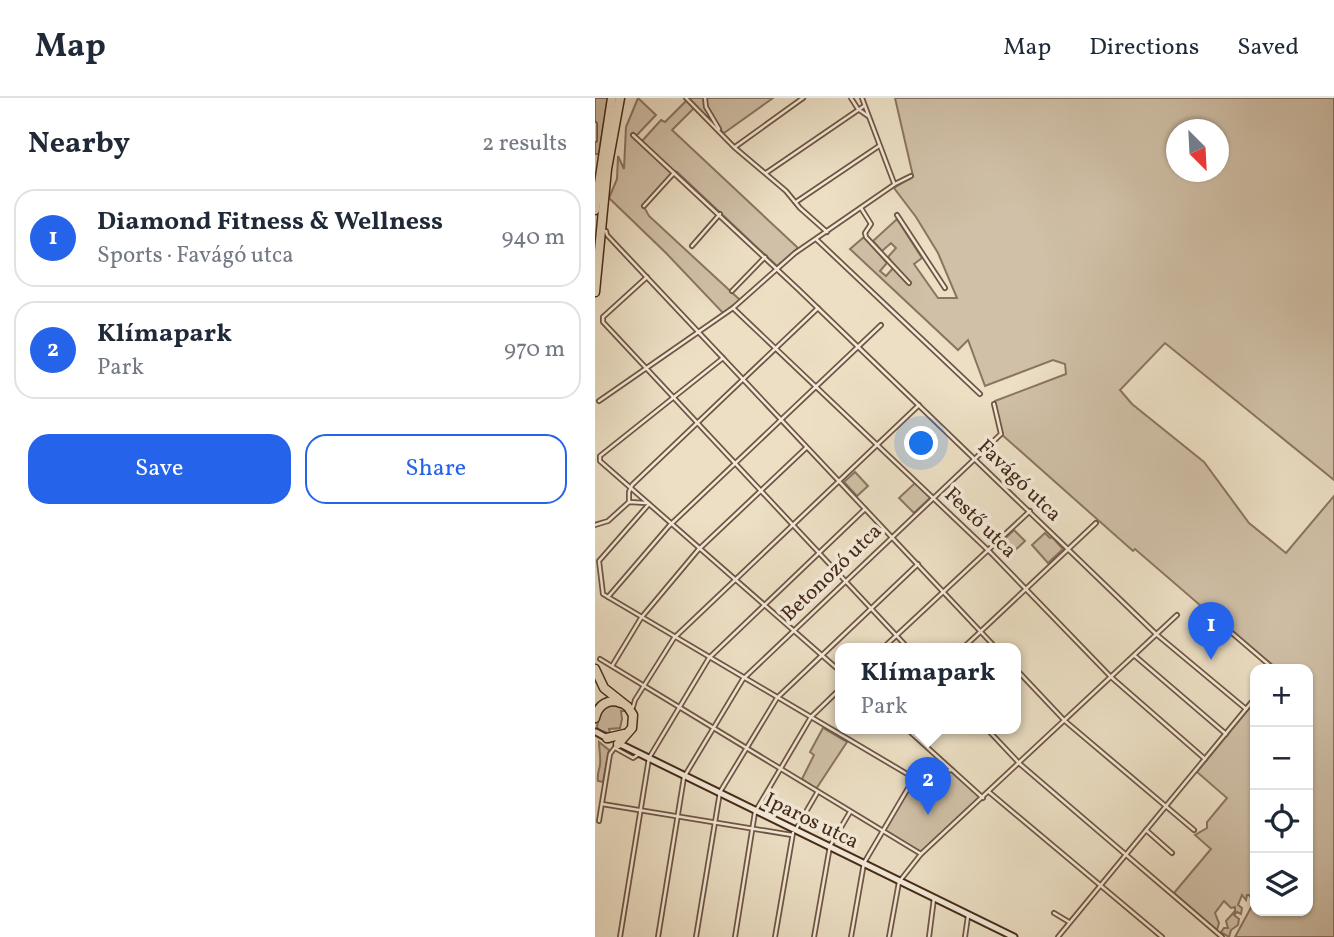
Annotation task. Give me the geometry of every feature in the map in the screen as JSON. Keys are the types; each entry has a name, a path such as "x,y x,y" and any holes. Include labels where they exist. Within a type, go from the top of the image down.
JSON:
{"highway":[{"path":"595,210 612,98"},
{"path":"595,292 607,169 620,98"},
{"path":"595,669 604,688 631,710 633,725 622,742"},
{"path":"595,718 599,708 605,703 622,703 631,717 631,726 622,742"},
{"path":"607,738 622,742"}],"street":[{"path":"686,98 734,147 766,173 827,232"},
{"path":"705,98 706,107 720,132"},
{"path":"734,147 803,98"},
{"path":"851,98 858,109 868,116"},
{"path":"862,98 895,184"},
{"path":"766,173 864,106"},
{"path":"595,124 595,140"},
{"name":"Favágó utca","path":"633,135 720,214 1156,634 1246,709"},
{"path":"796,202 879,146"},
{"path":"644,206 674,173"},
{"path":"599,401 733,308 816,239 895,184 911,176"},
{"path":"861,208 871,224 866,230 866,236 909,283"},
{"path":"692,246 720,214"},
{"path":"897,215 945,288"},
{"path":"606,231 646,277 992,643"},
{"path":"816,239 981,394"},
{"path":"732,291 765,257"},
{"path":"646,277 603,317 603,322 904,643"},
{"name":"Festő utca","path":"733,308 1026,588 1111,677 1205,759"},
{"path":"629,502 630,488 818,308"},
{"path":"608,597 671,524 881,325"},
{"path":"723,358 600,457 600,461 835,667"},
{"name":"Betonozó utca","path":"658,937 685,776 743,679 1001,434 994,404"},
{"path":"633,707 674,638 919,405"},
{"path":"612,666 641,618 699,549 807,447"},
{"path":"595,525 608,521 629,502 649,504"},
{"path":"649,504 599,562 601,590 674,638 835,731"},
{"path":"620,937 649,758 709,657 865,509"},
{"path":"888,643 1030,511"},
{"path":"968,643 1096,523"},
{"path":"697,937 720,792 777,698 918,564"},
{"path":"890,937 899,880 921,855 1177,615"},
{"path":"1218,621 1267,664"},
{"path":"1134,655 1226,734"},
{"path":"600,659 921,855"},
{"path":"1021,673 1065,721 1194,830"},
{"path":"735,937 756,810 811,717 835,694"},
{"path":"1058,937 1250,704"},
{"path":"596,732 607,738"},
{"path":"840,734 914,778"},
{"path":"912,734 983,797"},
{"path":"992,734 1020,764 1222,937"},
{"path":"599,821 610,754 622,742 633,758 639,754"},
{"name":"Iparos utca","path":"622,742 639,754 1010,936"},
{"path":"851,937 864,863 881,831 916,775 952,770"},
{"path":"775,937 794,831 817,792"},
{"path":"989,792 1162,937"},
{"path":"602,804 794,831"},
{"path":"814,937 830,846 850,812"},
{"path":"1146,830 1172,853"},
{"path":"929,937 934,898"},
{"path":"965,937 969,914"},
{"path":"1054,914 1069,922"}],"shaded area":[{"path":"595,98 608,98 599,154 595,154"},
{"path":"638,98 656,115 636,136 642,141 661,120 665,122 689,98 773,98 724,133 694,108 672,130 798,248 777,266 677,172 643,205 649,216 740,300 723,313 609,198 617,179 618,156 624,169 626,127"},
{"path":"895,98 1334,98 1334,480 1165,343 1120,390 1132,404 1204,462 1249,523 1286,553 1334,496 1334,937 1235,937 1250,909 1250,916 1313,916 1313,664 1268,664 1135,549 1133,551 1000,433 995,401 1066,374 1065,364 1053,360 985,386 968,340 958,350 850,249 864,237 887,263 880,271 886,276 895,266 888,257 896,248 891,243 882,251 873,241 897,219 922,258 914,264 938,298 957,298 938,253 894,188 913,176"},
{"path":"855,472 868,486 857,496 844,482"},
{"path":"915,483 931,497 914,513 899,498"},
{"path":"1014,530 1025,541 1012,553 1003,543 994,549"},
{"path":"1045,533 1063,549 1048,563 1032,545"},
{"path":"610,704 621,706 627,711 621,711 620,728 609,729 610,734 597,727 600,711"},
{"path":"1250,707 1250,896 1247,895 1246,900 1242,895 1238,905 1242,908 1241,914 1237,912 1234,915 1239,919 1238,925 1231,930 1229,937 1221,932 1228,928 1226,921 1235,911 1235,907 1231,908 1224,901 1215,913 1219,923 1217,930 1174,893 1211,849 1195,835 1207,828 1207,822 1227,798 1197,772"},
{"path":"823,728 847,742 816,789 802,779 814,755 810,752"},
{"path":"599,742 609,750 603,782 598,781"},
{"path":"952,771 979,795 979,799 921,853 883,831 917,776"}],"place":[{"name":"Diamond Fitness & Wellness","path":"1211,660"},
{"name":"Klímapark","path":"928,815"}]}
